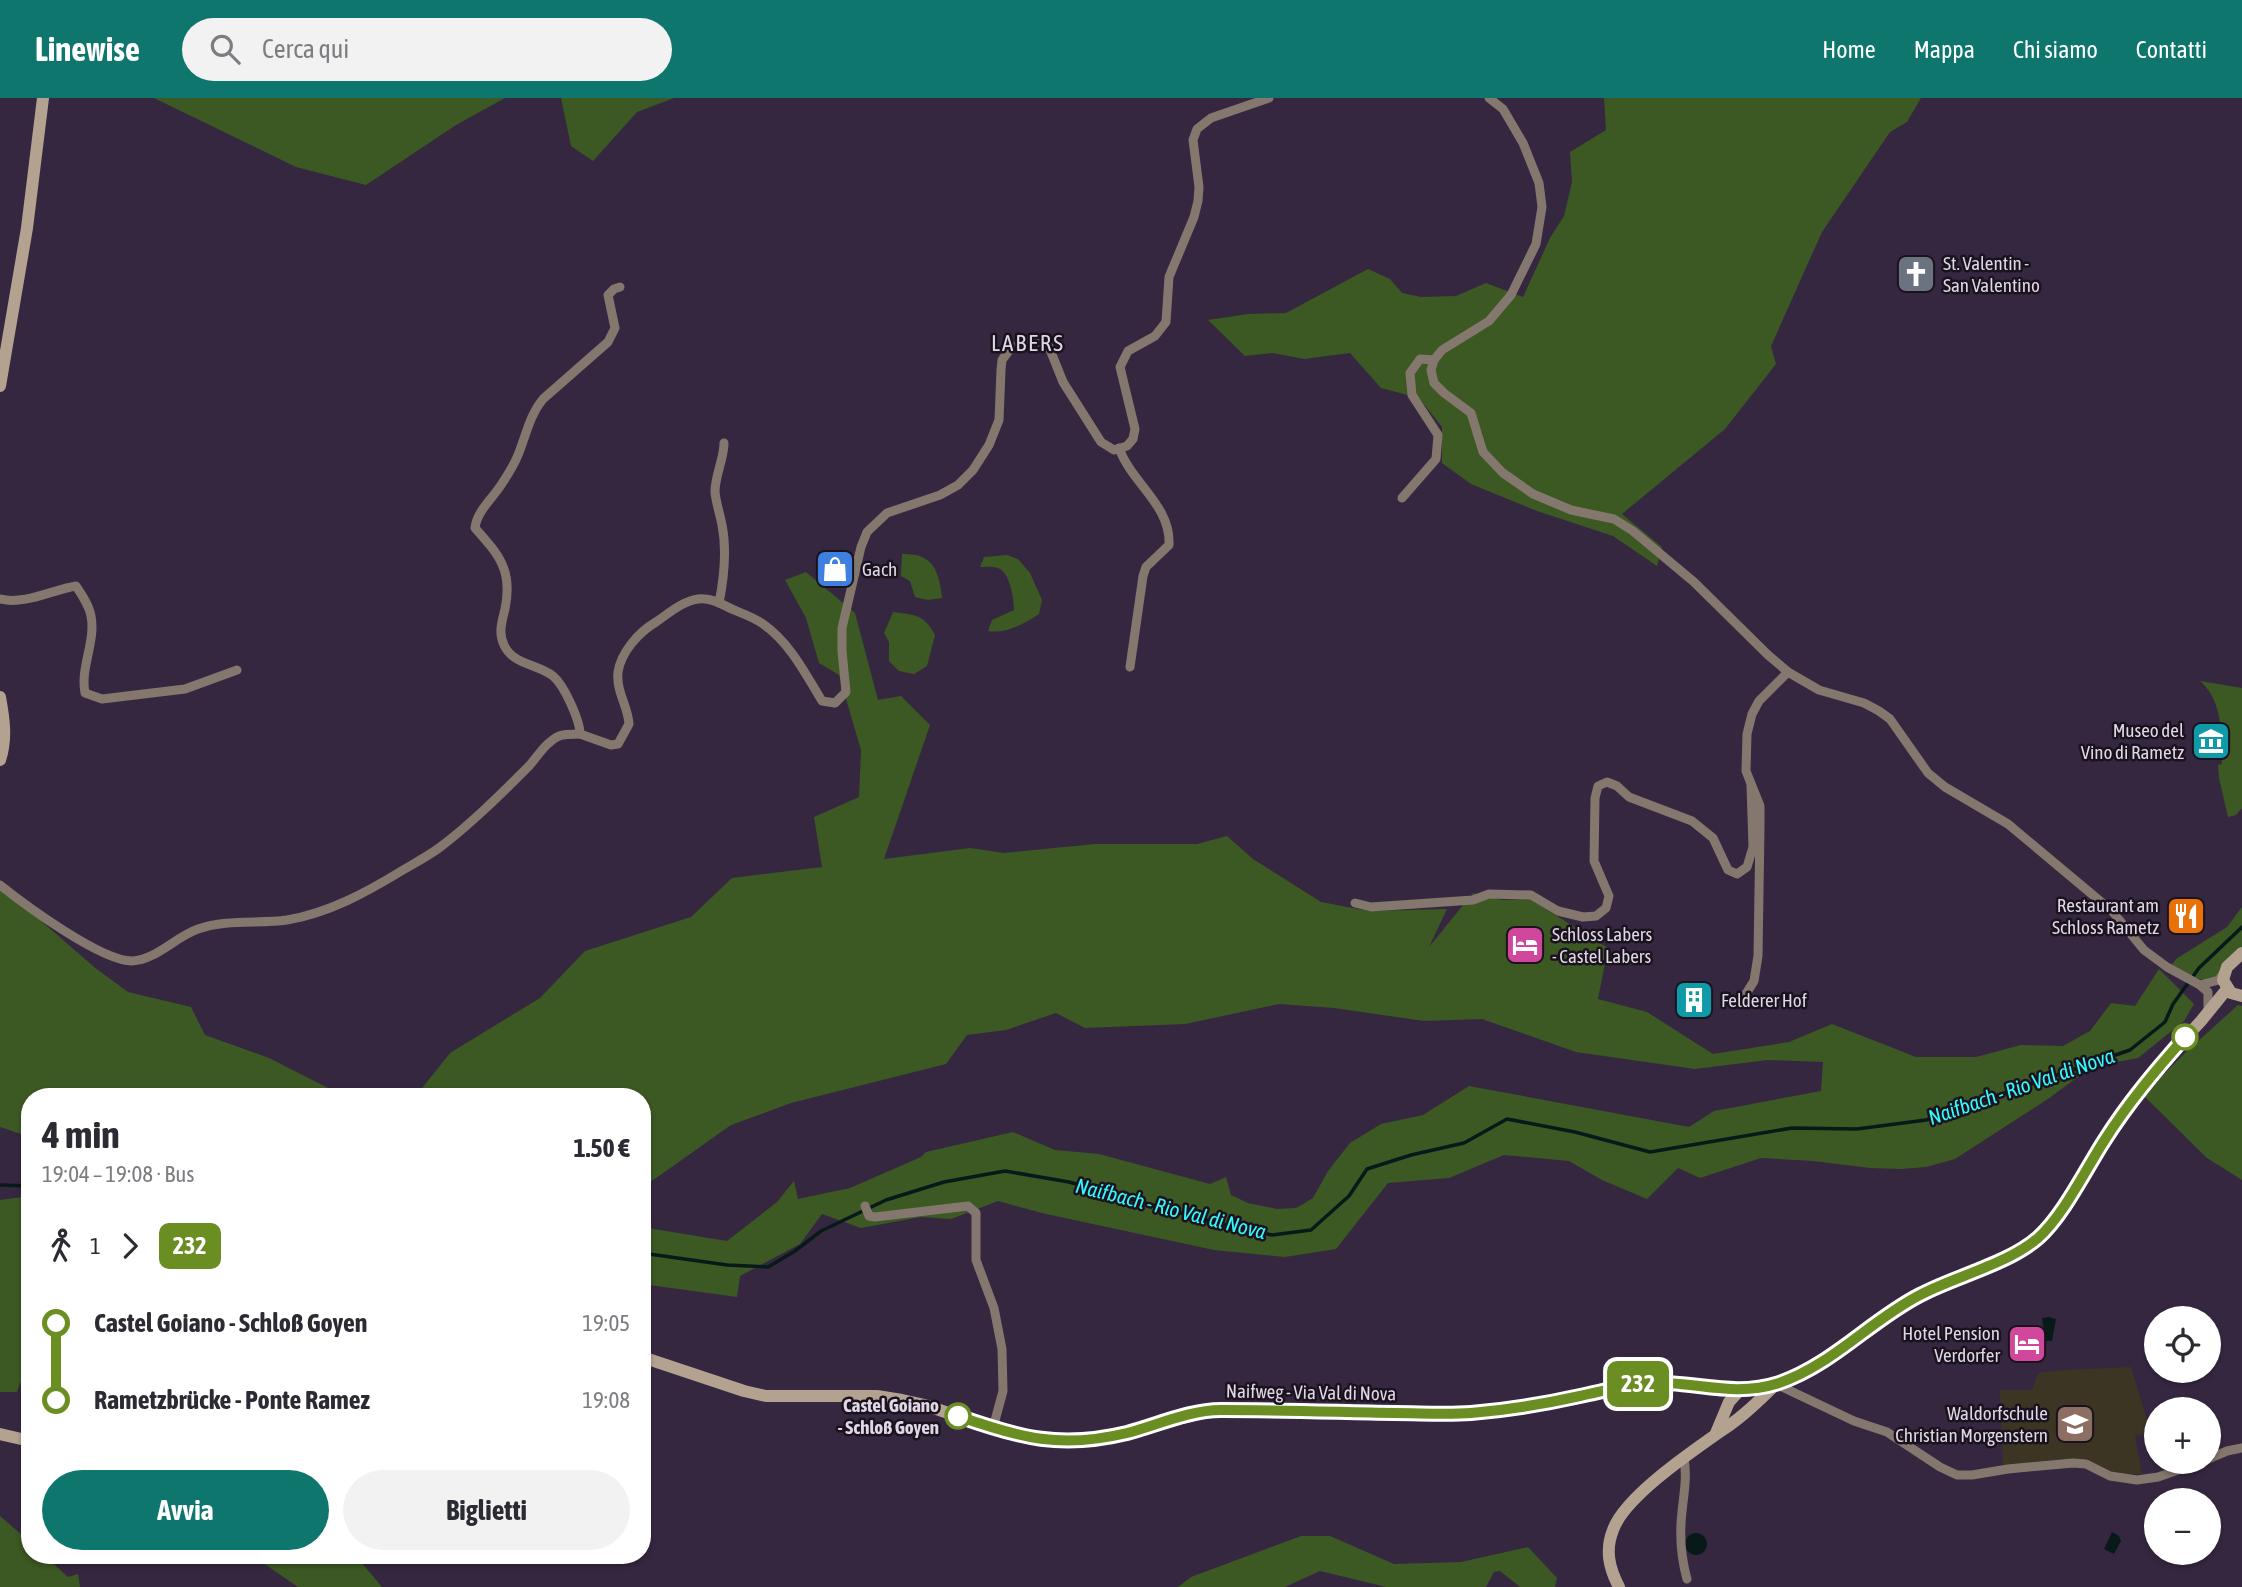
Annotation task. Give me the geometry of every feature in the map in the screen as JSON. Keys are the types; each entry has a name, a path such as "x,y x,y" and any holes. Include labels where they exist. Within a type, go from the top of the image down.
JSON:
{"main road":[{"path":"0,386 27,228 43,98"},
{"path":"0,697 5,747 0,760"},
{"path":"2240,996 2227,989 2223,980 2242,953"},
{"path":"1619,1587 1610,1567 1609,1544 1615,1524 1628,1506 1719,1428 1733,1422 1776,1384 1827,1359 1911,1300 2008,1257 2041,1236 2062,1209 2106,1137 2144,1083 2227,989"},
{"path":"2205,1016 2240,996"},
{"name":"Naifweg - Via Val di Nova","path":"651,1360 766,1396 889,1398 926,1405 993,1428 1044,1440 1081,1441 1126,1433 1215,1410 1466,1414 1548,1403 1641,1384 1663,1383 1740,1390 1776,1384"},
{"path":"1703,1388 1721,1407 1719,1428"},
{"path":"1740,1390 1744,1412"},
{"path":"1719,1428 1729,1402 1740,1390"},
{"path":"0,1434 21,1439"}],"street":[{"path":"0,885 33,912 100,951 132,961 148,957 195,930 219,923 287,920 337,906 375,887 439,848 528,766 544,747 559,736 579,734 611,745 618,744 629,724 618,686 621,660 634,641 650,626 685,603 705,599 761,622 794,655 822,701 835,704 846,692 842,628 867,532 884,515 949,491 973,470 989,445 999,420 1000,370 1002,360 1011,348 1024,342 1044,343 1053,353 1063,383 1101,442 1114,450 1127,446 1133,439 1135,429 1119,367 1128,351 1156,336 1166,322 1169,277 1198,201 1199,187 1193,140 1197,129 1211,118 1269,98"},
{"path":"1493,99 1516,130 1535,171 1542,207 1539,233 1511,296 1502,309 1489,321 1442,350 1434,360 1432,370 1434,383 1471,413 1483,452 1503,473 1533,494 1551,503 1614,519 1633,531 1695,582 1788,672 1819,690 1864,703 1890,719 1928,773 1945,787 2008,824 2112,911 2144,950 2208,992 2218,993 2227,989"},
{"path":"579,734 580,727 575,713 557,680 552,675 515,659 504,647 500,630 508,585 506,570 498,554 475,528 478,515 517,457 535,409 608,342 614,333 607,300 608,295 620,287"},
{"path":"1402,498 1436,459 1438,435 1412,396 1410,373 1420,359 1434,360"},
{"path":"719,603 724,558 723,527 715,494 724,443"},
{"path":"1119,449 1124,464 1157,504 1169,537 1169,545 1146,567 1143,576 1130,667"},
{"path":"0,599 8,601 34,597 76,586 91,616 92,637 83,674 85,693 92,697 113,699 185,689 237,670"},
{"path":"1744,997 1754,981 1758,956 1760,827 1760,806 1746,771 1745,755 1752,714 1759,701 1788,672"},
{"path":"1355,903 1371,907 1473,900 1489,894 1531,895 1559,911 1597,916 1606,908 1609,896 1594,861 1595,797 1598,786 1607,782 1617,786 1629,797 1692,821 1713,838 1728,870 1737,874 1747,867 1753,847 1751,785"},
{"path":"2200,985 2219,980 2233,965"},
{"path":"2205,1016 2208,992"},
{"path":"866,1210 871,1217 968,1206 976,1213 976,1260 994,1308 1002,1349 1003,1391 993,1428"},
{"path":"1776,1384 1854,1421 1886,1432 1957,1475 2073,1463 2086,1464 2110,1476 2137,1480 2164,1474"},
{"path":"2221,1454 2242,1448"},
{"path":"1684,1458 1686,1472 1681,1525 1682,1561 1687,1579"}],"shaded area":[{"path":"2042,1318 2056,1319 2052,1341 2046,1341"},
{"name":"Waldorfschule Christian Morgenstern","path":"2131,1367 2144,1410 2144,1434 2135,1436 2142,1474 2118,1474 2098,1466 2003,1466 2000,1390 2032,1390 2038,1373"},
{"path":"2112,1532 2119,1536 2121,1541 2114,1554 2104,1549"},
{"path":"1696,1533 1704,1536 1707,1544 1704,1552 1696,1555 1688,1552 1685,1544 1688,1536"}],"green space":[{"path":"154,98 505,98 456,125 366,185 296,167"},
{"path":"561,98 674,98 637,112 593,161 571,146"},
{"path":"1604,98 1921,98 1907,122 1890,132 1822,232 1771,346 1776,364 1725,429 1622,514 1662,547 1657,566 1613,536 1537,511 1471,484 1442,463 1442,427 1419,398 1381,388 1350,353 1304,359 1273,353 1245,356 1208,320 1248,314 1286,313 1368,269 1390,279 1402,293 1421,297 1456,296 1486,283 1523,297 1550,238 1564,216 1572,182 1570,152 1606,130"},
{"path":"902,554 921,557 932,565 939,579 942,598 928,600 915,597 910,581 901,576"},
{"path":"1007,555 1018,559 1030,573 1042,600 1039,614 1008,630 988,631 992,620 1014,610 1013,599 1008,580 1002,571 994,567 980,567 984,557"},
{"path":"806,572 855,613 878,700 901,696 930,725 884,859 970,848 1004,853 1095,844 1197,844 1227,836 1253,859 1321,902 1369,911 1447,909 1429,947 1473,893 1503,900 1530,899 1608,948 1598,999 1647,1012 1713,1054 1789,1042 1832,1024 1916,1057 1976,1057 2021,1045 2063,1046 2090,1031 2111,1003 2135,1006 2159,969 2194,1004 2184,1021 2138,1058 2091,1067 2048,1099 1955,1159 1926,1167 1870,1168 1761,1158 1700,1178 1678,1168 1647,1199 1602,1180 1569,1161 1504,1155 1449,1178 1388,1183 1336,1249 1285,1257 1214,1250 998,1201 951,1219 921,1217 861,1228 822,1214 800,1244 740,1276 737,1297 651,1285 651,1228 727,1241 777,1202 794,1181 798,1199 850,1188 921,1157 926,1152 1013,1132 1055,1150 1099,1154 1210,1184 1226,1177 1231,1195 1248,1203 1277,1209 1296,1208 1313,1198 1328,1171 1350,1143 1381,1124 1423,1115 1469,1086 1689,1127 1714,1111 1821,1091 1823,1062 1768,1060 1695,1069 1576,1052 1482,1019 1424,1021 1334,1008 1279,1004 1185,1024 1085,1028 1056,1013 1006,1030 967,1035 946,1064 791,1103 731,1125 651,1182 651,1088 422,1088 450,1053 540,998 585,951 691,917 732,878 822,867 814,817 859,797 861,750 839,675 819,663 806,618 785,580"},
{"path":"893,612 923,619 935,635 927,666 914,674 899,671 889,661 889,642 884,633"},
{"path":"2200,681 2242,688 2242,808 2236,815 2228,817 2219,778 2218,765 2222,764 2220,720 2208,689"},
{"path":"0,885 94,967 128,992 191,1007 205,1035 269,1058 328,1088 21,1088 21,1134 0,1127"},
{"path":"2242,907 2242,949 2218,976 2205,980 2172,965 2176,959 2227,927"},
{"path":"2238,1005 2242,1006 2242,1180 2207,1158 2143,1095"},
{"path":"21,1197 21,1381 17,1392 0,1392 0,1200"},
{"path":"0,1516 21,1534 21,1564 54,1564 68,1577 78,1574 80,1587 0,1587"},
{"path":"1301,1536 1330,1536 1394,1564 1461,1562 1528,1547 1557,1578 1555,1587 1520,1587 1500,1571 1494,1572 1486,1587 1386,1587 1320,1571 1285,1587 1178,1587 1191,1577"},
{"path":"265,1564 363,1564 382,1587 298,1587"}],"waterway":[{"name":"Naifbach - Rio Val di Nova","path":"651,1254 727,1265 768,1267 821,1231 886,1200 944,1182 1005,1171 1069,1182 1217,1223 1272,1235 1311,1230 1349,1196 1367,1169 1411,1155 1464,1143 1507,1119 1575,1132 1650,1152 1792,1128 1857,1129 1926,1120 2130,1050 2165,1022 2173,1004 2199,968 2242,927"},
{"name":"Naifbach - Rio Val di Nova","path":"0,1185 21,1186"}],"bus line":[{"name":"232","path":"958,1416 1025,1437 1081,1441 1126,1433 1215,1410 1466,1414 1543,1404 1641,1384 1663,1383 1721,1390 1776,1384 1827,1359 1911,1300 2008,1257 2041,1236 2062,1209 2106,1137 2144,1083 2185,1037"}],"place":[{"name":"St. Valentin - San Valentino","path":"1916,274"},
{"name":"Gach","path":"835,569"},
{"name":"Museo del Vino di Rametz","path":"2211,741"},
{"name":"Restaurant am Schloss Rametz","path":"2186,916"},
{"name":"Schloss Labers - Castel Labers","path":"1525,945"},
{"name":"Felderer Hof","path":"1694,1000"},
{"name":"Hotel Pension Verdorfer","path":"2027,1344"},
{"name":"Castel Goiano - Schloß Goyen","path":"958,1416"},
{"name":"Waldorfschule Christian Morgenstern","path":"2075,1424"}],"district":[{"name":"LABERS","path":"1028,343"}]}
